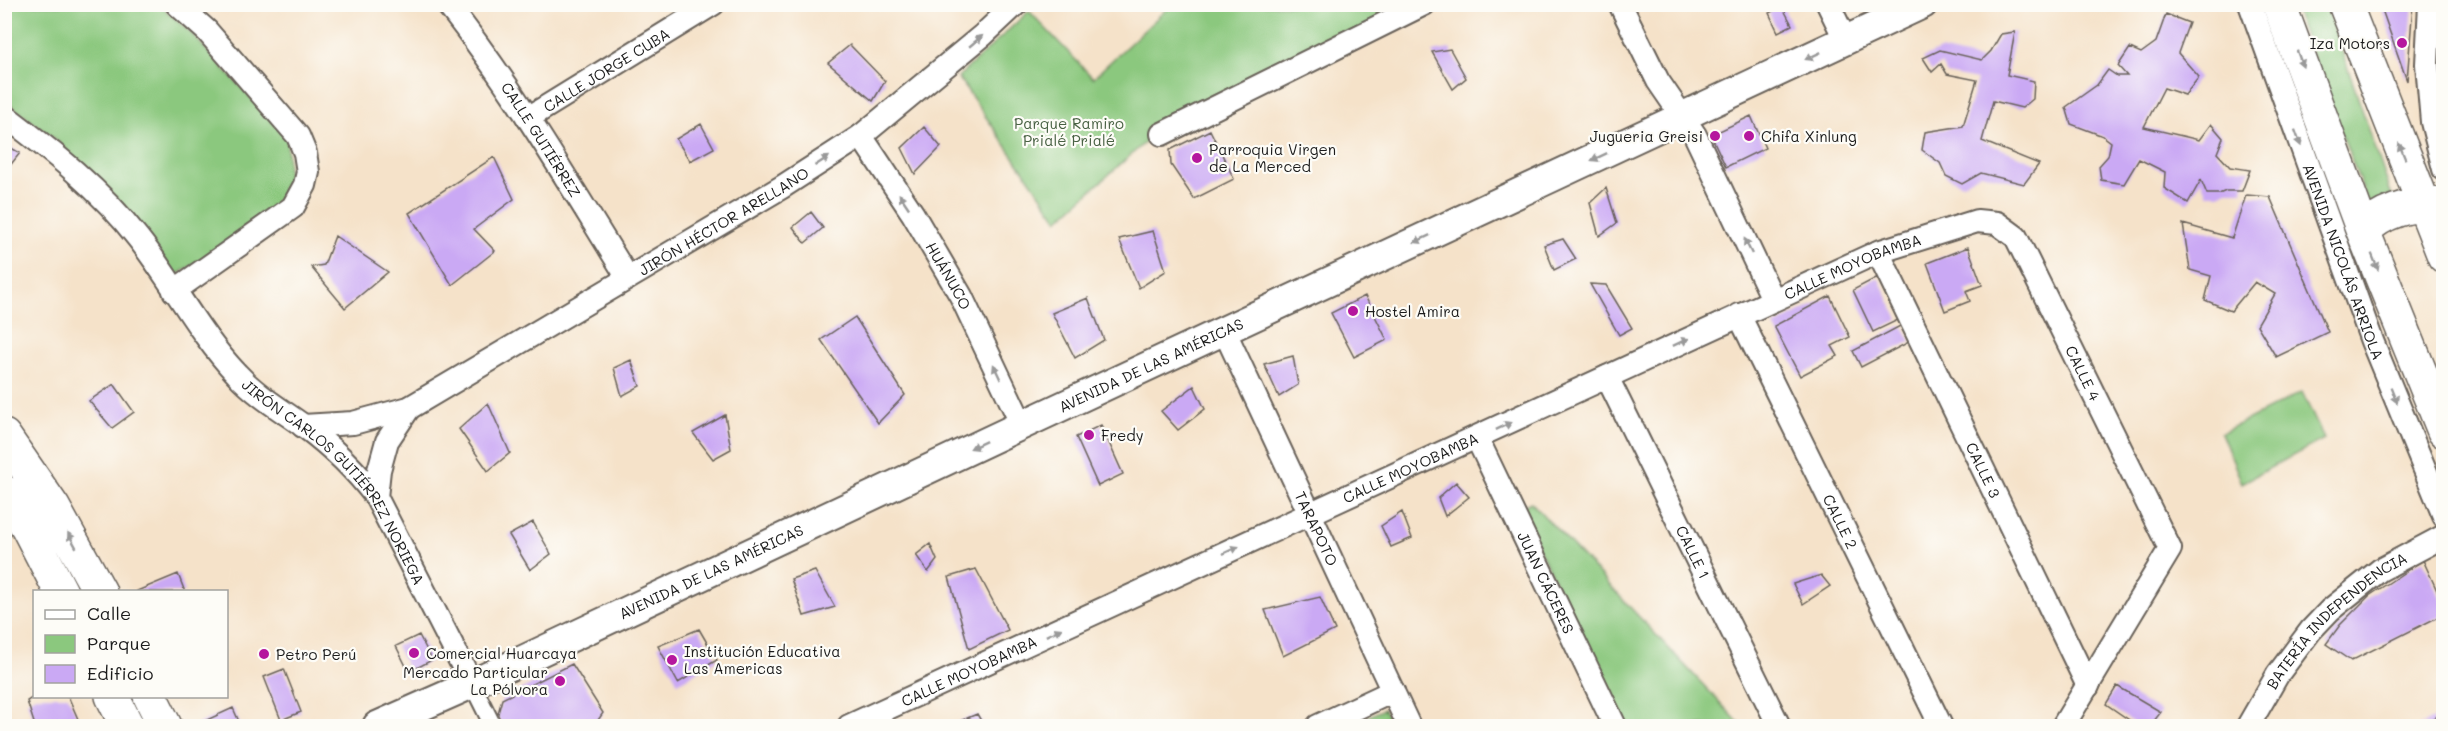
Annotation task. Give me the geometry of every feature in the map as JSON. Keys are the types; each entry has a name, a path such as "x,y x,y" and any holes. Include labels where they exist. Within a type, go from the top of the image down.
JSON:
{"main road":[{"name":"AVENIDA NICOLÁS ARRIOLA","path":"2279,4 2363,231 2444,431"},
{"path":"2346,4 2433,205 2444,256"},
{"path":"2363,231 2383,214 2433,205"},
{"path":"4,436 53,507 99,590"},
{"path":"4,492 27,526 60,590"},
{"path":"113,698 127,726"},
{"path":"151,698 165,726"}],"street":[{"path":"174,291 293,207 306,185 308,172 305,153 298,136 207,31 177,4"},
{"name":"CALLE GUTIÉRREZ","path":"447,4 495,68 628,278"},
{"name":"CALLE JORGE CUBA","path":"528,118 713,4"},
{"name":"JIRÓN HÉCTOR ARELLANO","path":"303,426 353,423 409,408 782,187 861,136 977,41 1016,4"},
{"path":"1162,134 1424,4"},
{"path":"1620,4 1658,81 1695,135 1773,299"},
{"path":"1828,4 1846,41"},
{"name":"AVENIDA DE LAS AMÉRICAS","path":"377,726 472,684 1923,4"},
{"name":"AVENIDA NICOLÁS ARRIOLA","path":"2250,4 2372,341 2444,516"},
{"path":"2430,4 2427,64 2432,122 2444,169"},
{"name":"JIRÓN CARLOS GUTIÉRREZ NORIEGA","path":"4,115 63,159 105,199 139,239 206,337 238,375 266,401 303,426 356,470 376,497 472,684"},
{"name":"HUÁNUCO","path":"861,136 913,214 961,296 1022,425"},
{"name":"CALLE MOYOBAMBA","path":"849,726 1477,438 1773,299 1878,252 1977,221"},
{"name":"CALLE 4","path":"1977,221 1997,223 2016,237 2170,549 2088,686"},
{"name":"CALLE 3","path":"1878,252 2088,686"},
{"name":"CALLE 2","path":"1739,315 1941,726"},
{"name":"TARAPOTO","path":"1224,330 1409,726"},
{"name":"CALLE 1","path":"1607,377 1779,726"},
{"name":"JIRÓN HÉCTOR ARELLANO","path":"376,497 379,470 387,441 409,408"},
{"name":"JUAN CÁCERES","path":"1477,438 1615,726"},
{"name":"BATERÍA INDEPENDENCIA","path":"2254,723 2278,674 2311,630 2330,610 2380,570 2444,536"},
{"path":"472,684 493,726"},
{"path":"2063,726 2088,686"},
{"path":"1318,726 1393,692"}],"green space":[{"path":"4,5 160,5 191,33 287,137 288,176 275,211 235,241 176,275 120,203 56,140 5,101"},
{"name":"Parque Ramiro Prialé Prialé","path":"1171,5 1410,5 1145,132 1150,138 1058,220 958,77 1029,11 1093,78"},
{"path":"2293,5 2326,5 2393,199 2388,196 2368,203"},
{"path":"2302,392 2324,439 2242,483 2221,433"},
{"path":"1531,502 1742,726 1626,726 1519,508"},
{"path":"1384,709 1392,726 1347,726"}],"building":[{"name":"Iza Motors","path":"2380,4 2413,4 2407,81"},
{"path":"1782,6 1792,25 1778,32 1769,13"},
{"path":"2166,14 2189,23 2178,53 2199,77 2185,95 2164,88 2144,127 2199,140 2211,124 2223,138 2217,153 2230,167 2250,170 2242,191 2207,194 2201,180 2188,203 2164,188 2165,172 2139,159 2124,184 2101,180 2099,166 2108,156 2111,142 2103,136 2071,124 2066,107 2097,85 2108,70 2117,76 2127,76 2118,66 2130,48 2141,53 2156,42"},
{"path":"2015,32 2007,75 2034,81 2033,99 2022,108 1993,101 1982,141 2039,164 2024,184 1981,173 1962,184 1946,176 1940,163 1922,150 1925,132 1963,126 1977,80 1947,74 1941,64 1932,72 1923,58 1940,50 1982,60 1991,51 2001,34"},
{"path":"850,45 885,81 873,101 828,63"},
{"path":"1450,49 1466,78 1453,89 1432,52"},
{"path":"1751,116 1765,148 1726,167 1711,135"},
{"path":"701,124 714,148 690,161 676,139"},
{"path":"924,127 941,147 915,174 902,148"},
{"name":"Parroquia Virgen de La Merced","path":"1210,130 1234,179 1194,199 1171,165 1170,150"},
{"path":"4,144 20,153 4,173"},
{"path":"494,157 514,199 474,229 495,251 452,285 409,213"},
{"path":"1606,188 1617,223 1599,236 1590,203"},
{"path":"2246,195 2270,197 2328,332 2276,357 2257,325 2275,294 2255,282 2231,311 2205,300 2211,276 2190,270 2183,224 2232,238"},
{"path":"811,212 823,228 805,243 793,227"},
{"path":"1153,231 1166,271 1139,288 1119,239"},
{"path":"335,236 388,272 345,308 311,267 324,265"},
{"path":"1563,239 1576,259 1554,270 1544,245"},
{"path":"1968,247 1982,285 1966,291 1970,301 1945,311 1927,263"},
{"path":"1878,277 1898,320 1873,332 1853,290"},
{"path":"1590,284 1606,285 1632,328 1619,335"},
{"path":"1365,296 1387,340 1354,357 1331,313"},
{"path":"1830,296 1850,337 1832,346 1838,356 1800,376 1774,326"},
{"path":"1088,298 1104,340 1075,358 1052,313"},
{"path":"855,317 905,395 878,423 821,340"},
{"path":"1902,325 1911,341 1861,367 1853,351"},
{"path":"1293,356 1298,385 1279,397 1264,364"},
{"path":"631,360 640,386 622,396 614,368"},
{"path":"114,384 134,412 112,428 89,401"},
{"path":"1194,386 1205,409 1178,430 1161,411"},
{"path":"488,403 510,453 488,471 459,429"},
{"path":"725,415 731,449 713,459 693,433"},
{"path":"1101,425 1123,474 1098,486 1076,437"},
{"path":"1456,482 1469,497 1445,516 1438,498"},
{"path":"1402,512 1412,538 1391,547 1381,526"},
{"path":"533,522 551,554 530,570 509,535"},
{"path":"930,544 937,560 928,572 916,555"},
{"path":"2423,560 2444,606 2444,614 2351,661 2326,644 2340,625 2369,596"},
{"path":"976,569 1008,630 969,649 949,577"},
{"path":"815,571 835,607 804,616 791,579"},
{"path":"178,574 184,590 139,590"},
{"path":"1821,575 1830,586 1803,604 1793,584"},
{"path":"1320,597 1335,630 1283,656 1265,610"},
{"path":"699,629 717,660 678,683 658,646"},
{"name":"Comercial Huarcaya","path":"419,635 432,660 409,672 396,646"},
{"name":"Mercado Particular La Pólvora","path":"572,664 603,713 594,726 502,726 497,717 502,699"},
{"path":"284,669 301,712 281,720 264,677"},
{"path":"2117,686 2161,712 2150,726 2138,726 2106,704"},
{"path":"33,697 69,698 81,726 35,726 27,701"},
{"path":"233,708 241,726 199,726 198,724"},
{"path":"2444,713 2444,726 2419,726"},
{"path":"977,714 984,726 954,726 953,724"}],"place":[{"name":"Iza Motors","path":"2402,43"},
{"name":"Jugueria Greisi","path":"1715,136"},
{"name":"Chifa Xinlung","path":"1749,136"},
{"name":"Parroquia Virgen de La Merced","path":"1197,158"},
{"name":"Hostel Amira","path":"1353,311"},
{"name":"Fredy","path":"1089,435"},
{"name":"Comercial Huarcaya","path":"414,653"},
{"name":"Petro Perú","path":"264,654"},
{"name":"Institución Educativa Las Americas","path":"672,660"},
{"name":"Mercado Particular La Pólvora","path":"560,681"}]}
